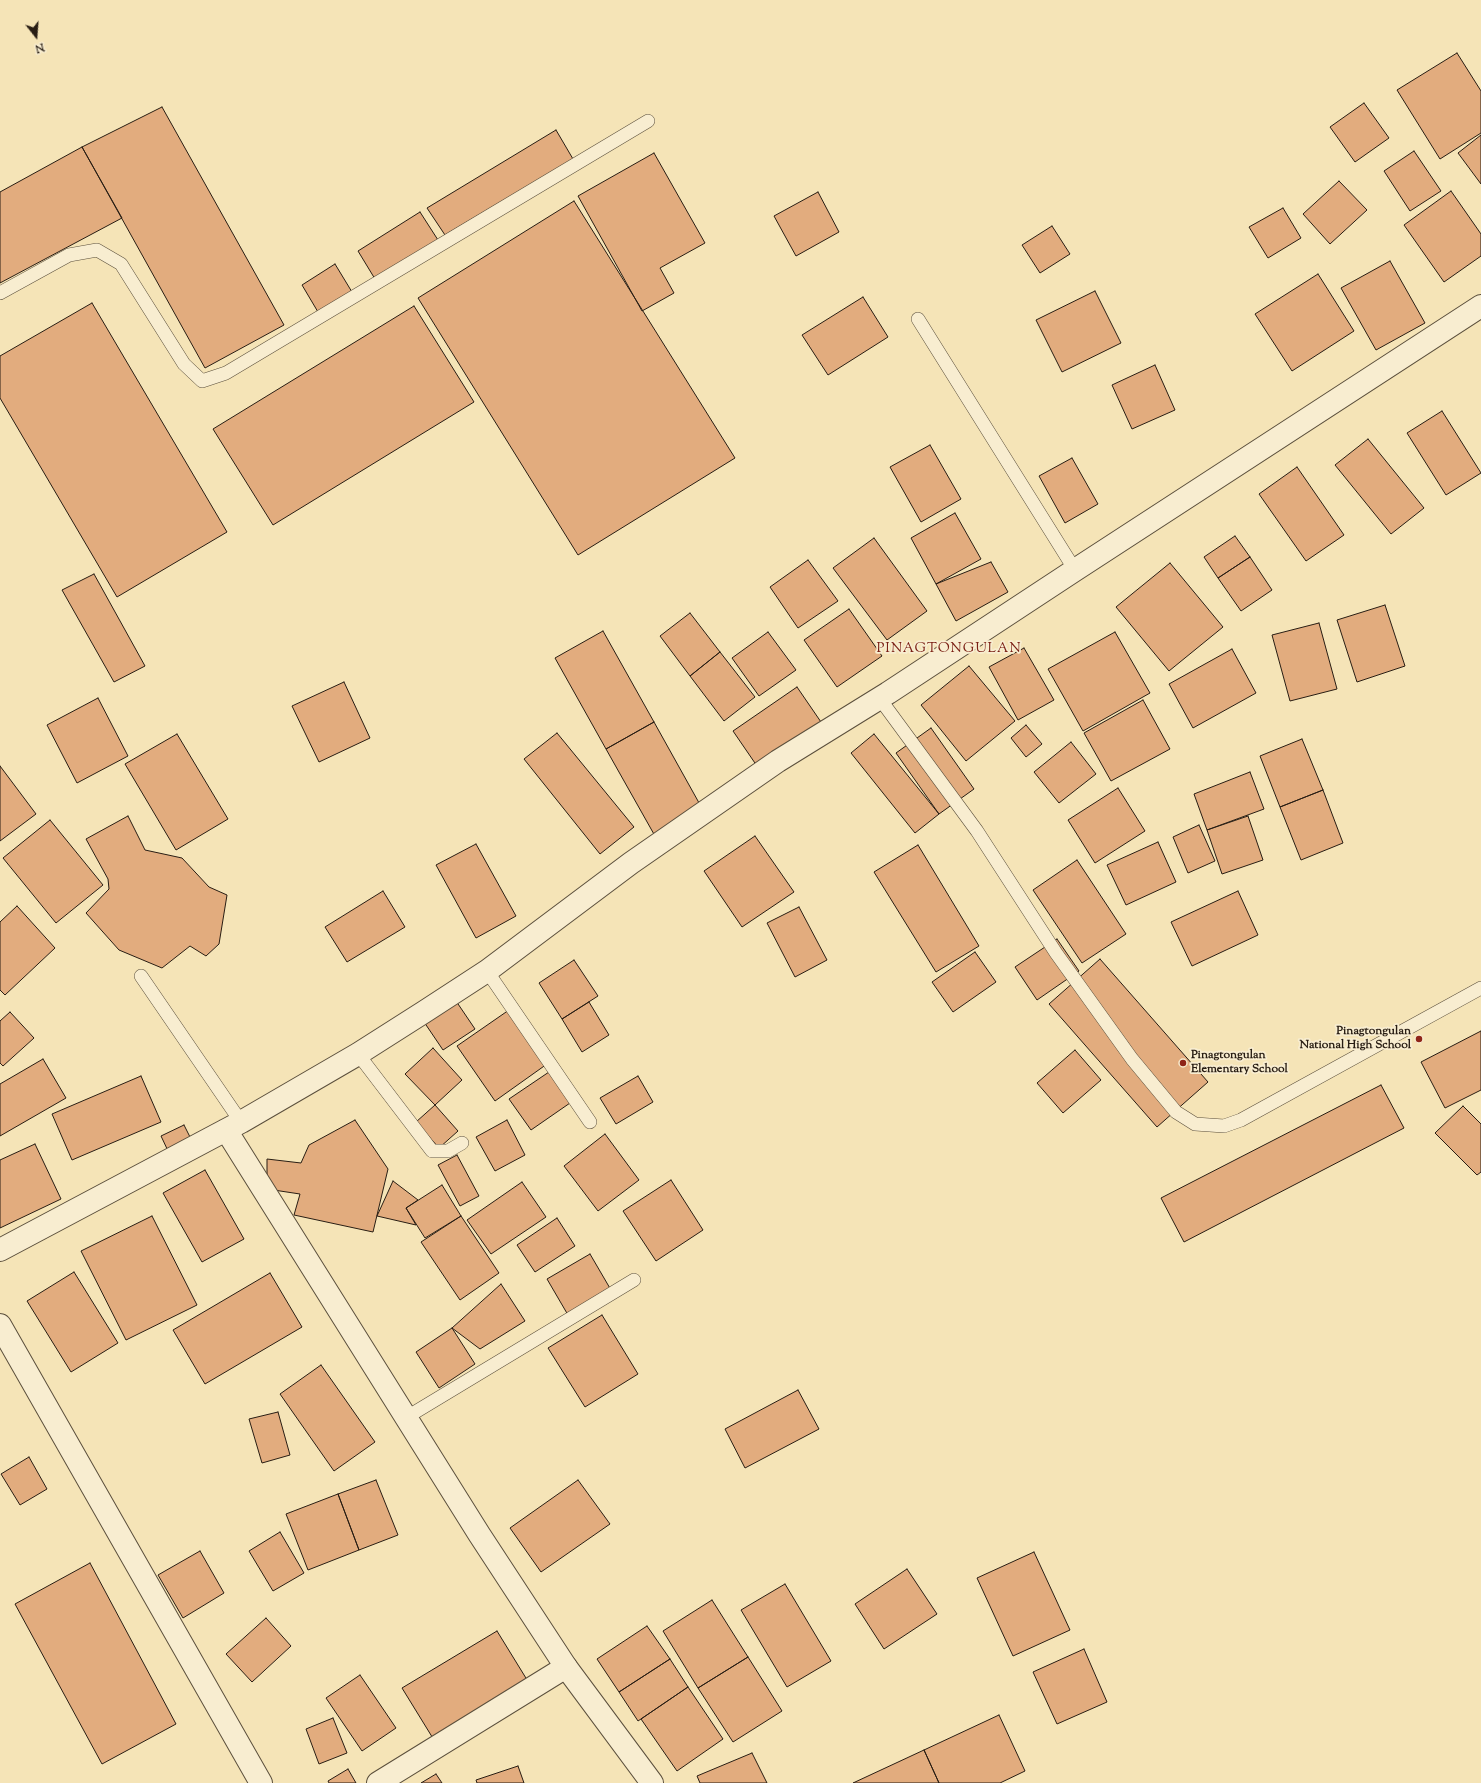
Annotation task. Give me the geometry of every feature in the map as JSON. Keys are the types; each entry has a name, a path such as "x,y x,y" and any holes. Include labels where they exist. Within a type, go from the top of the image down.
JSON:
{"street":[{"path":"0,1250 234,1126 358,1054 488,971 643,854 778,761 880,699 1075,570 1481,306"},
{"path":"234,1126 407,1417 479,1534 566,1667 652,1783"},
{"path":"0,1325 260,1783"},
{"path":"378,1783 566,1667"}],"lane":[{"path":"0,293 69,255 97,250 121,264 184,364 202,380 226,373 648,121"},
{"path":"918,319 1075,570"},
{"path":"880,699 976,831 1056,953 1132,1059 1176,1112 1195,1124 1224,1126 1241,1120 1481,988"},
{"path":"488,971 590,1122"},
{"path":"141,976 234,1126"},
{"path":"358,1054 432,1151 448,1151 462,1143"},
{"path":"407,1417 634,1280"}],"building":[{"path":"1457,53 1481,91 1481,133 1440,159 1397,90"},
{"path":"1364,103 1389,138 1355,162 1330,127"},
{"path":"162,107 284,325 205,368 82,147"},
{"path":"556,130 573,159 445,235 427,208"},
{"path":"1481,135 1481,184 1458,153"},
{"path":"82,147 122,218 0,283 0,192"},
{"path":"1414,151 1441,191 1410,211 1384,171"},
{"path":"654,153 705,243 660,268 674,293 642,311 578,196"},
{"path":"1339,181 1367,210 1330,244 1303,214"},
{"path":"1451,191 1481,234 1481,256 1444,282 1404,225"},
{"path":"818,192 839,232 796,256 774,216"},
{"path":"574,201 735,458 578,555 418,298"},
{"path":"1283,208 1301,238 1268,258 1249,227"},
{"path":"420,212 438,240 375,279 358,251"},
{"path":"1052,226 1070,254 1040,273 1022,245"},
{"path":"1390,261 1425,323 1376,350 1341,288"},
{"path":"335,264 352,292 318,312 302,285"},
{"path":"1318,274 1354,331 1292,371 1255,314"},
{"path":"1095,291 1121,343 1062,372 1036,320"},
{"path":"863,297 888,337 828,375 802,335"},
{"path":"92,303 227,532 117,597 0,398 0,356"},
{"path":"414,306 474,402 273,525 213,429"},
{"path":"1155,365 1175,410 1132,429 1112,385"},
{"path":"1442,411 1481,473 1446,495 1407,433"},
{"path":"1368,439 1424,508 1391,534 1335,465"},
{"path":"930,445 961,499 921,522 890,467"},
{"path":"1072,458 1098,504 1065,523 1039,476"},
{"path":"1297,467 1344,535 1306,561 1259,494"},
{"path":"955,513 981,559 936,584 911,538"},
{"path":"1235,536 1250,557 1218,578 1204,557"},
{"path":"874,538 927,611 887,640 833,568"},
{"path":"1250,557 1272,590 1241,611 1218,578"},
{"path":"808,560 838,601 798,628 770,587"},
{"path":"991,562 1008,592 956,621 936,584"},
{"path":"1170,563 1223,627 1169,671 1116,607"},
{"path":"94,574 145,666 114,682 62,590"},
{"path":"1385,605 1405,666 1357,682 1337,620"},
{"path":"849,609 882,656 837,687 804,640"},
{"path":"690,613 720,652 690,676 660,636"},
{"path":"1319,623 1337,689 1290,701 1272,635"},
{"path":"603,631 654,722 606,749 555,658"},
{"path":"768,632 796,670 759,696 732,658"},
{"path":"1115,632 1150,693 1083,731 1048,669"},
{"path":"1024,648 1054,700 1018,720 989,667"},
{"path":"1232,649 1256,693 1193,728 1169,684"},
{"path":"720,652 755,697 724,721 690,676"},
{"path":"969,666 1015,721 966,761 921,705"},
{"path":"344,682 370,738 319,762 292,706"},
{"path":"797,687 821,722 757,766 733,731"},
{"path":"98,698 128,756 77,783 47,725"},
{"path":"1143,700 1170,749 1111,781 1084,733"},
{"path":"654,722 703,810 655,836 606,749"},
{"path":"1026,725 1042,744 1026,757 1011,738"},
{"path":"931,728 974,789 939,814 896,753"},
{"path":"557,733 634,827 600,854 524,759"},
{"path":"177,734 228,819 176,850 125,764"},
{"path":"874,734 939,814 915,833 851,753"},
{"path":"1302,739 1323,790 1280,807 1260,756"},
{"path":"1071,742 1096,774 1059,803 1034,772"},
{"path":"0,766 36,814 0,841"},
{"path":"1250,772 1264,809 1207,830 1194,794"},
{"path":"1118,788 1145,831 1095,863 1068,820"},
{"path":"1323,790 1343,843 1301,860 1280,807"},
{"path":"128,816 145,850 182,858 209,887 227,895 219,944 206,956 190,946 162,968 119,950 86,913 109,889 108,879 86,839"},
{"path":"1248,816 1263,860 1222,874 1207,830"},
{"path":"50,820 103,885 56,923 3,858"},
{"path":"1199,825 1215,861 1188,873 1173,837"},
{"path":"755,836 794,892 742,927 704,871"},
{"path":"1158,842 1176,882 1126,905 1107,865"},
{"path":"476,844 516,916 476,938 436,865"},
{"path":"918,845 979,946 936,972 874,872"},
{"path":"1077,860 1126,934 1082,963 1033,890"},
{"path":"383,891 405,927 347,962 325,927"},
{"path":"1238,891 1258,935 1192,966 1171,922"},
{"path":"17,906 55,948 5,995 0,990 0,922"},
{"path":"799,907 827,960 795,977 767,923"},
{"path":"1057,939 1079,971 1037,1000 1015,967"},
{"path":"975,952 996,982 953,1012 932,982"},
{"path":"1100,959 1208,1082 1157,1127 1049,1004"},
{"path":"574,960 598,996 562,1019 539,983"},
{"path":"454,998 475,1029 443,1050 422,1019"},
{"path":"589,1002 609,1035 582,1052 562,1019"},
{"path":"509,1010 547,1064 495,1101 457,1046"},
{"path":"10,1012 34,1038 3,1066 0,1063 0,1021"},
{"path":"1481,1031 1481,1090 1445,1108 1421,1062"},
{"path":"433,1048 462,1080 435,1105 405,1074"},
{"path":"1075,1050 1101,1080 1063,1113 1037,1083"},
{"path":"43,1059 66,1098 0,1136 0,1084"},
{"path":"549,1072 570,1103 531,1130 509,1099"},
{"path":"141,1076 161,1122 72,1160 52,1114"},
{"path":"638,1076 653,1102 616,1124 600,1098"},
{"path":"1381,1085 1404,1128 1184,1242 1161,1198"},
{"path":"435,1105 458,1131 439,1148 416,1122"},
{"path":"1463,1106 1481,1124 1481,1172 1477,1175 1435,1133"},
{"path":"355,1120 388,1169 373,1232 294,1215 300,1194 267,1189 267,1159 301,1163 309,1145"},
{"path":"507,1120 525,1155 495,1171 476,1137"},
{"path":"184,1125 192,1141 169,1153 161,1136"},
{"path":"605,1134 639,1180 598,1211 564,1166"},
{"path":"35,1144 61,1199 0,1228 0,1160"},
{"path":"457,1155 479,1196 460,1206 438,1165"},
{"path":"205,1170 244,1239 202,1262 163,1193"},
{"path":"671,1180 703,1230 656,1261 623,1211"},
{"path":"393,1181 418,1200 406,1208 416,1225 377,1216"},
{"path":"522,1182 546,1217 491,1254 467,1220"},
{"path":"442,1185 461,1216 425,1238 406,1208"},
{"path":"152,1216 197,1305 126,1340 81,1251"},
{"path":"461,1216 499,1273 460,1300 421,1242"},
{"path":"557,1218 575,1246 535,1272 517,1245"},
{"path":"590,1254 611,1290 568,1315 547,1279"},
{"path":"74,1272 118,1343 71,1372 27,1301"},
{"path":"270,1273 302,1327 205,1384 173,1330"},
{"path":"501,1284 525,1321 480,1349 452,1328"},
{"path":"602,1315 638,1374 585,1407 548,1348"},
{"path":"452,1328 475,1364 439,1388 416,1352"},
{"path":"321,1365 375,1442 334,1471 280,1394"},
{"path":"798,1390 819,1429 745,1468 725,1429"},
{"path":"278,1412 290,1455 262,1463 249,1419"},
{"path":"29,1457 47,1489 20,1505 1,1474"},
{"path":"376,1480 398,1535 359,1550 338,1494"},
{"path":"578,1480 610,1524 541,1572 510,1528"},
{"path":"338,1494 359,1550 308,1570 286,1514"},
{"path":"280,1532 304,1573 273,1591 249,1551"},
{"path":"200,1551 224,1593 183,1618 158,1575"},
{"path":"1034,1552 1070,1630 1013,1656 977,1578"},
{"path":"90,1563 176,1724 102,1764 15,1604"},
{"path":"907,1569 937,1614 884,1649 855,1604"},
{"path":"785,1584 831,1661 787,1687 741,1610"},
{"path":"712,1600 748,1657 698,1688 663,1631"},
{"path":"266,1618 291,1646 252,1682 226,1654"},
{"path":"647,1626 670,1659 619,1692 597,1659"},
{"path":"497,1631 529,1683 434,1740 402,1688"},
{"path":"1084,1649 1107,1702 1057,1724 1033,1672"},
{"path":"748,1657 782,1711 733,1742 698,1688"},
{"path":"670,1659 688,1687 638,1721 619,1692"},
{"path":"360,1675 396,1728 362,1751 326,1698"},
{"path":"688,1687 723,1739 677,1771 641,1719"},
{"path":"999,1715 1025,1771 1000,1783 939,1783 924,1750"},
{"path":"333,1718 347,1753 319,1764 306,1729"},
{"path":"924,1750 939,1783 853,1783"},
{"path":"752,1753 767,1783 700,1783 697,1776"},
{"path":"518,1766 524,1783 477,1783 476,1780"},
{"path":"348,1769 356,1783 329,1783 328,1781"},
{"path":"436,1774 442,1783 421,1783"}],"place":[{"name":"Pinagtongulan National High School","path":"1419,1039"},
{"name":"Pinagtongulan Elementary School","path":"1183,1063"}],"district":[{"name":"PINAGTONGULAN","path":"949,650"}]}
